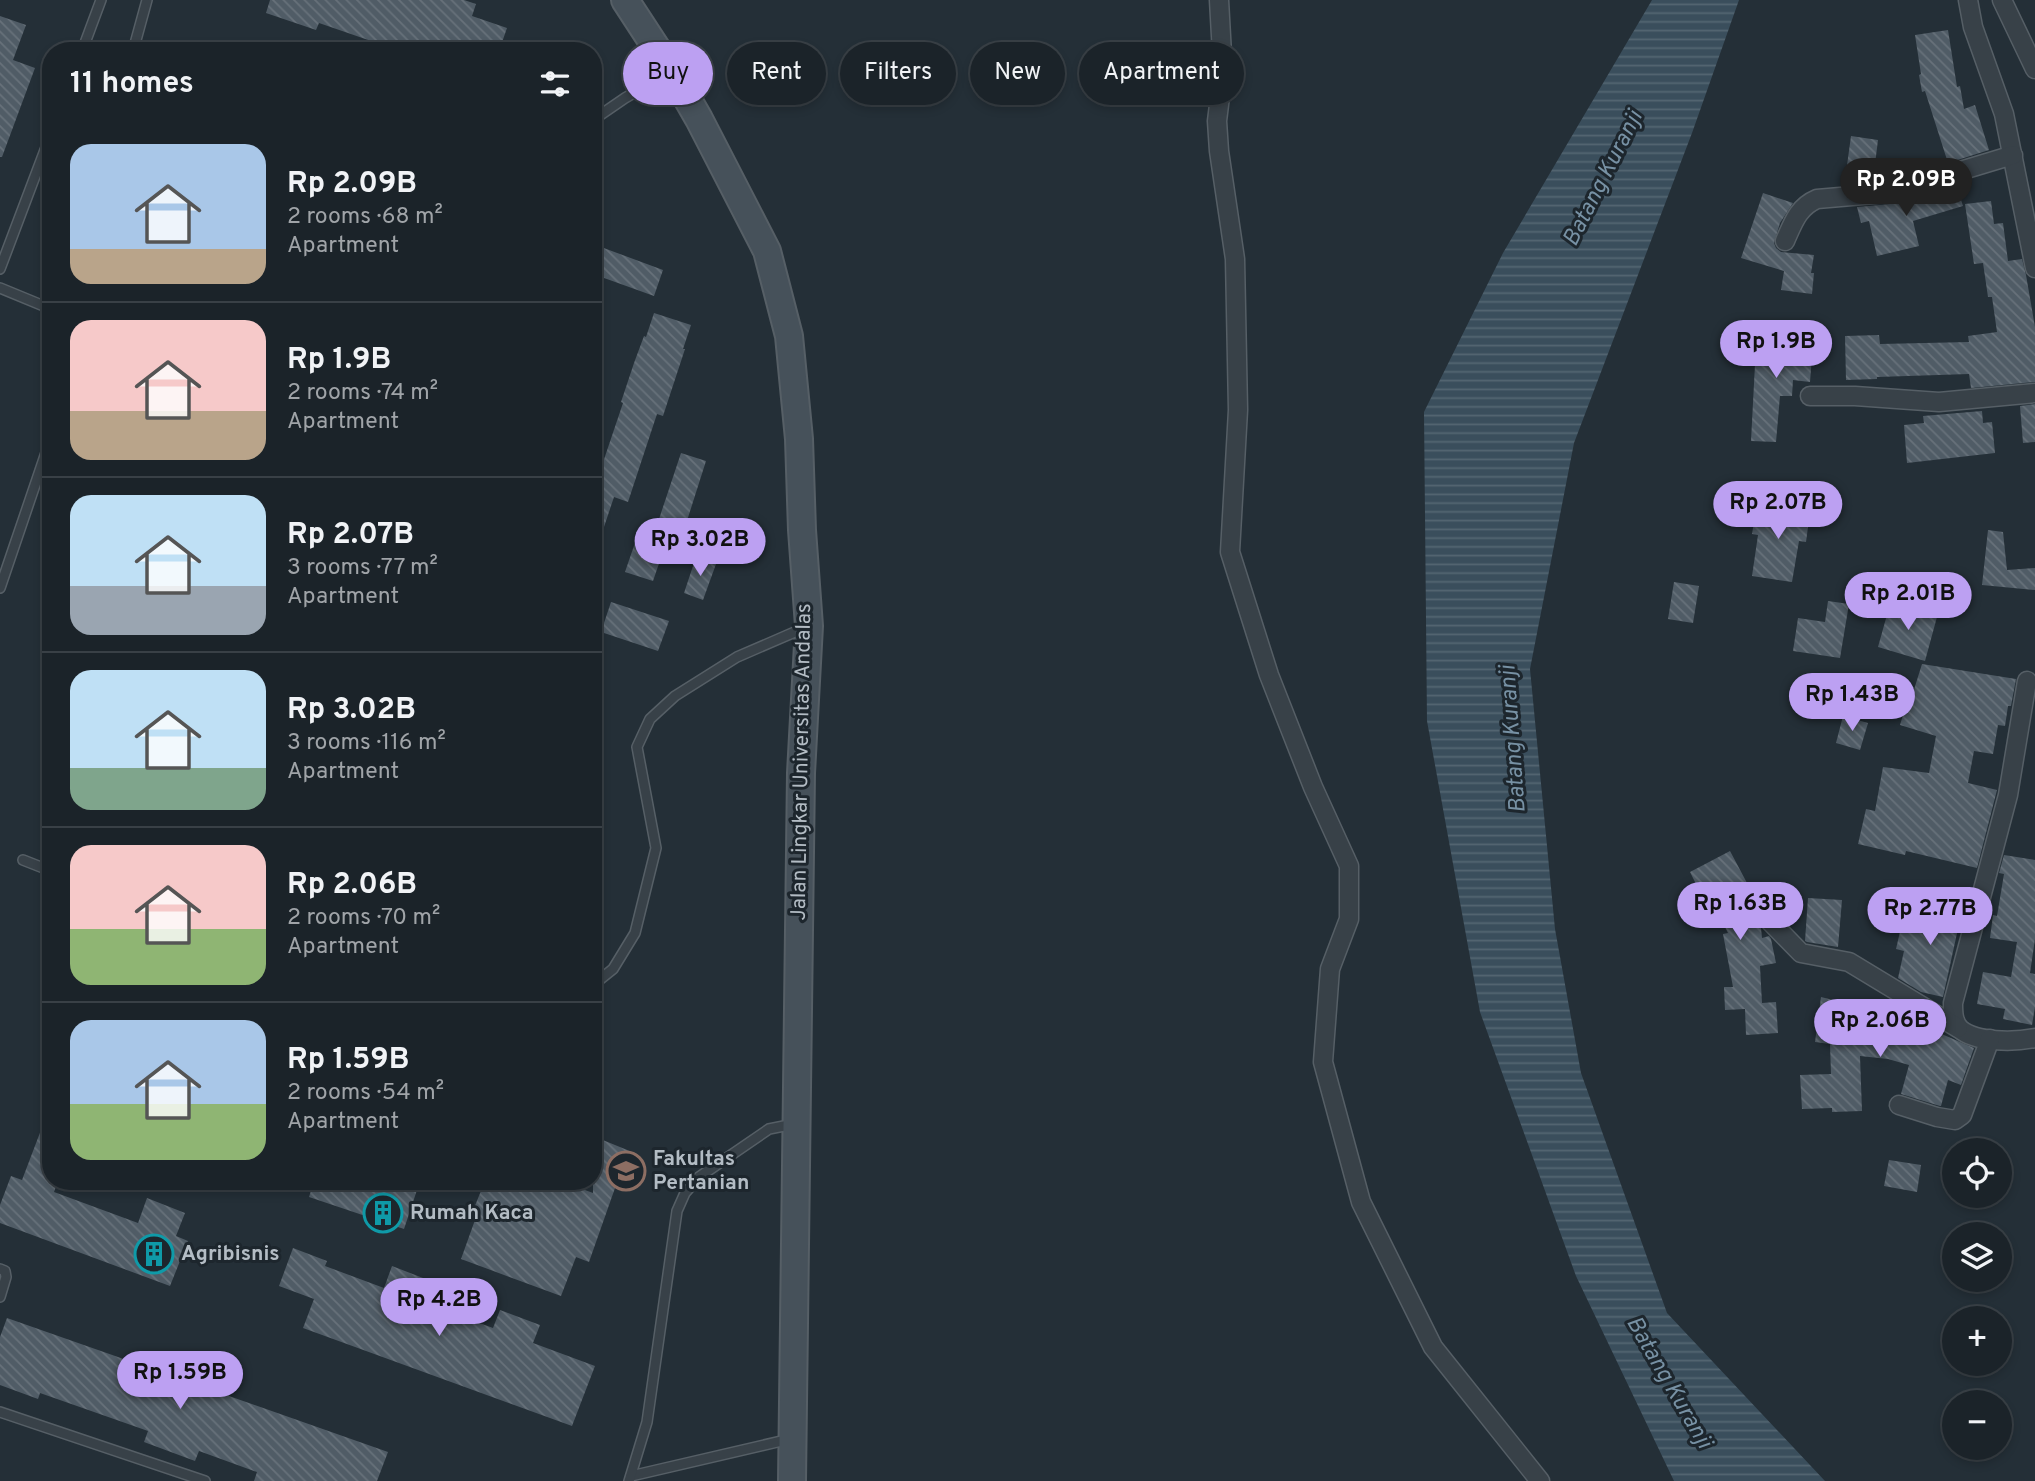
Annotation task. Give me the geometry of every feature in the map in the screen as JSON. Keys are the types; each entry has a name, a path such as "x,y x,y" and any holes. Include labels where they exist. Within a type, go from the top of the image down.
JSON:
{"street":[{"name":"Jalan Lingkar Universitas Andalas","path":"625,0 652,42"},
{"path":"1219,0 1223,72 1217,121 1235,259 1238,410 1230,552 1269,675 1349,866 1349,919 1330,969 1323,1062 1361,1202 1433,1347 1540,1481"},
{"path":"1968,0 1973,27 2004,114 2035,268"},
{"path":"2002,0 2035,69"},
{"name":"Jalan Lingkar Universitas Andalas","path":"691,105 767,251 789,336 799,439 808,626 801,773 792,1481"},
{"path":"1785,241 1799,211 1818,199 1887,193 2013,155"},
{"path":"1810,396 1939,402 2035,394"},
{"path":"1958,1028 1953,1017 1953,1003 2008,795 2027,681"},
{"path":"1758,909 1801,953 1849,962 1970,1034 2014,1041 2035,1038"},
{"path":"1899,1105 1955,1120 1962,1115 1990,1039"}],"lane":[{"path":"85,42 101,0"},
{"path":"135,42 147,0"},
{"path":"602,114 623,99"},
{"path":"0,269 42,158"},
{"path":"0,288 42,305"},
{"path":"0,588 42,464"},
{"path":"602,978 613,969 635,933 656,848 637,747 650,719 675,696 737,657 808,626"},
{"path":"23,860 42,867"},
{"path":"630,1478 647,1422 677,1211 685,1193 699,1177 769,1129 796,1124"},
{"path":"0,1269 5,1271 6,1277 0,1297"},
{"path":"0,1412 205,1481"},
{"path":"630,1478 791,1438"}],"water":[{"name":"Batang Kuranji","path":"1652,0 1739,0 1692,133 1574,443 1530,669 1555,929 1581,1073 1667,1313 1825,1481 1674,1481 1576,1276 1480,1012 1427,721 1424,412 1503,253"}],"building":[{"path":"270,0 464,0 476,4 472,16 507,28 502,42 374,42 319,23 316,30 266,13"},
{"path":"0,16 26,25 13,60 35,68 2,157 0,157"},
{"path":"1948,30 1957,87 1960,86 1964,109 1975,105 1989,150 1948,163 1925,91 1922,92 1915,35"},
{"path":"1851,136 1878,140 1875,164 1895,167 1893,179 1851,185 1851,181 1845,180"},
{"path":"1956,184 1963,206 1913,221 1919,246 1877,256 1869,221 1861,223 1857,207 1890,204"},
{"path":"1763,193 1793,203 1780,223 1774,243 1781,252 1814,255 1812,294 1781,290 1784,271 1741,258"},
{"path":"1991,201 1994,224 2003,223 2008,261 2022,259 2026,275 2035,327 2035,382 1971,388 1969,374 1846,380 1845,336 1879,335 1880,344 1969,342 1968,336 1997,332 1983,263 1974,264 1965,204"},
{"path":"602,247 663,270 654,296 602,277"},
{"path":"654,313 691,325 663,416 657,414 628,502 614,497 602,533 602,465 634,363 644,336 646,337"},
{"path":"1757,326 1772,327 1771,342 1813,344 1810,382 1793,380 1792,396 1780,396 1776,442 1751,441"},
{"path":"2035,404 2035,442 2023,443 2020,406"},
{"path":"1982,411 1983,423 1992,422 1995,453 1907,463 1904,425 1924,423 1923,416"},
{"path":"681,453 706,461 685,527 659,519"},
{"path":"1757,504 1810,512 1806,542 1799,541 1792,582 1752,576 1758,535 1752,534"},
{"path":"1988,530 2003,532 2007,570 2035,568 2035,590 1982,585"},
{"path":"637,537 665,546 653,581 625,572"},
{"path":"696,557 716,564 703,600 684,593"},
{"path":"1674,582 1699,586 1693,623 1668,619"},
{"path":"1828,601 1849,604 1840,658 1793,651 1798,618 1825,622"},
{"path":"611,602 669,621 658,651 602,632"},
{"path":"1890,604 1937,617 1925,661 1878,647"},
{"path":"1922,664 2016,679 2005,726 1998,725 1993,754 1974,751 1968,783 1997,790 1977,868 1906,851 1905,855 1858,844 1866,809 1875,811 1883,767 1929,773 1936,736 1900,725"},
{"path":"1843,716 1868,723 1860,750 1836,743"},
{"path":"1730,851 1755,898 1747,905 1747,912 1761,928 1762,938 1769,936 1771,939 1776,963 1760,966 1762,1003 1776,1002 1778,1033 1746,1035 1745,1009 1725,1010 1724,987 1733,987 1723,934 1728,933 1711,899 1705,902 1690,872"},
{"path":"2004,855 2035,860 2035,939 2030,973 2035,974 2032,1025 2003,1019 2005,1009 1977,1004 1983,972 2011,977 2017,942 1990,938 1993,915 1997,916 2004,874 1999,873"},
{"path":"1928,897 1963,906 1943,997 1921,992 1898,978 1904,951 1896,949 1902,923 1921,927"},
{"path":"1808,898 1842,900 1838,947 1805,941"},
{"path":"1821,997 1857,1006 1855,1019 1906,1025 1907,1021 1938,1029 1937,1032 1974,1048 1961,1085 1948,1080 1940,1106 1901,1094 1909,1065 1888,1059 1860,1056 1862,1111 1802,1109 1800,1075 1831,1074 1830,1044 1815,1042"},
{"path":"42,1127 42,1190 55,1190 54,1192 138,1223 147,1198 185,1213 176,1236 188,1241 170,1286 0,1223 0,1205 11,1176 22,1180"},
{"path":"602,1140 637,1154 628,1174 621,1171 589,1262 576,1257 561,1296 461,1259 475,1220 470,1218 481,1190 585,1190 593,1193 593,1190 602,1190"},
{"path":"1889,1160 1921,1165 1917,1192 1884,1186"},
{"name":"Rumah Kaca","path":"311,1190 417,1190 404,1229 309,1197"},
{"path":"293,1248 327,1261 325,1266 384,1288 392,1266 436,1283 428,1304 493,1328 500,1310 540,1325 533,1343 595,1366 572,1426 303,1328 314,1299 279,1286"},
{"path":"7,1318 388,1452 377,1481 254,1481 257,1472 199,1451 195,1461 144,1442 148,1431 40,1393 38,1399 0,1385 0,1337"}],"place":[{"name":"Fakultas Pertanian","path":"626,1171"},
{"name":"Rumah Kaca","path":"383,1213"},
{"name":"Agribisnis","path":"154,1254"}]}
